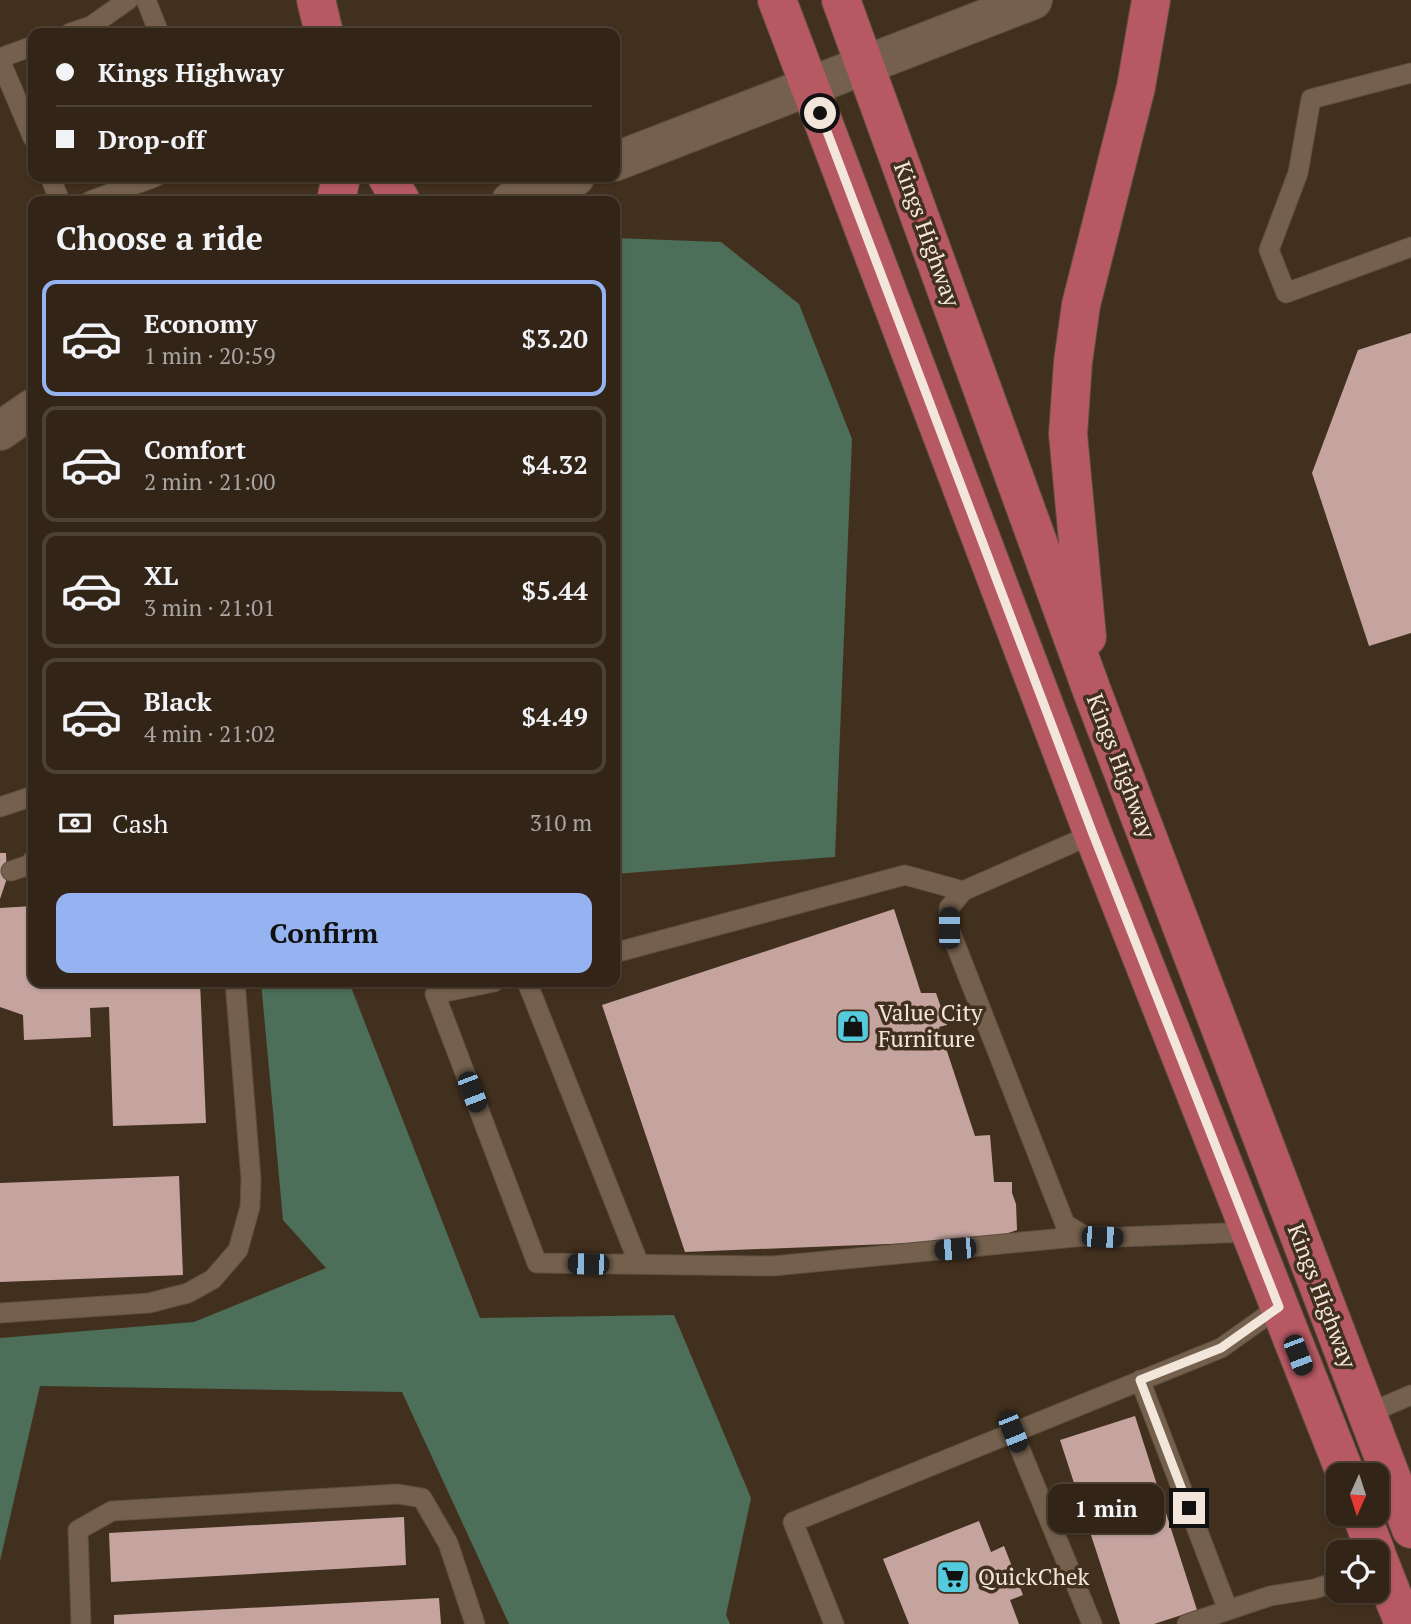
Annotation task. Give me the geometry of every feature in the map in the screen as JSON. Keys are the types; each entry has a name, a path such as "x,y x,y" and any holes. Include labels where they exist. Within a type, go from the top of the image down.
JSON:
{"main road":[{"path":"316,0 323,28"},
{"name":"Kings Highway","path":"777,0 1093,834 1341,1463"},
{"name":"Kings Highway","path":"841,0 1092,691 1411,1529"},
{"path":"1092,691 1068,434 1073,362 1081,305 1136,87 1151,0"},
{"path":"1389,1588 1404,1624"}],"street":[{"path":"620,160 1033,0"},
{"path":"524,196 562,182"},
{"path":"0,431 28,411"}],"lane":[{"path":"93,28 128,0"},
{"path":"146,0 157,28"},
{"path":"28,48 0,59 28,126"},
{"path":"1411,73 1311,99 1298,173 1269,250 1286,293 1411,247"},
{"path":"103,196 140,182"},
{"path":"0,807 28,798"},
{"path":"1086,1236 1065,1224 949,928 949,908 963,891 1093,834"},
{"path":"11,871 28,864"},
{"path":"620,951 905,875 963,891"},
{"path":"0,1313 149,1303 188,1293 214,1279 238,1250 250,1207 251,1179 235,987"},
{"path":"469,987 435,994 537,1263 772,1266 1086,1236 1250,1232"},
{"path":"529,987 639,1264"},
{"path":"834,1624 793,1522 1221,1348 1279,1307"},
{"path":"1140,1380 1228,1610"},
{"path":"1367,1415 1411,1395"},
{"path":"1013,1432 1091,1624"},
{"path":"81,1624 78,1530 112,1511 398,1494 422,1498 447,1543 475,1624"},
{"path":"1187,1624 1270,1596 1326,1585"}],"green space":[{"path":"620,238 721,242 799,304 852,439 835,857 620,874"},
{"path":"261,987 351,987 480,1318 674,1315 751,1498 726,1615 730,1624 509,1624 402,1392 40,1386 0,1561 0,1338 194,1322 326,1268 283,1220"}],"building":[{"path":"1411,333 1411,633 1369,646 1312,473 1358,350"},
{"path":"0,853 6,853 7,878 0,899"},
{"path":"28,906 28,987 200,987 206,1123 113,1126 109,1007 90,1008 91,1037 24,1040 23,1015 0,1007 0,908"},
{"path":"894,909 921,993 936,993 947,1025 939,1027 975,1136 990,1135 994,1182 1012,1182 1017,1230 988,1240 685,1252 602,1005"},
{"path":"179,1176 183,1275 0,1282 0,1183"},
{"path":"1135,1416 1197,1610 1154,1624 1120,1624 1060,1440"},
{"path":"404,1517 406,1565 111,1582 109,1533"},
{"name":"QuickChek","path":"979,1521 991,1552 1004,1546 1023,1595 1010,1600 1019,1624 909,1624 883,1559"},
{"path":"439,1598 441,1624 114,1624 114,1615"}],"place":[{"name":"Value City Furniture","path":"853,1026"},
{"name":"QuickChek","path":"953,1577"}],"route":[{"path":"820,113 1093,834 1279,1307 1221,1348 1140,1380 1189,1508"}]}
